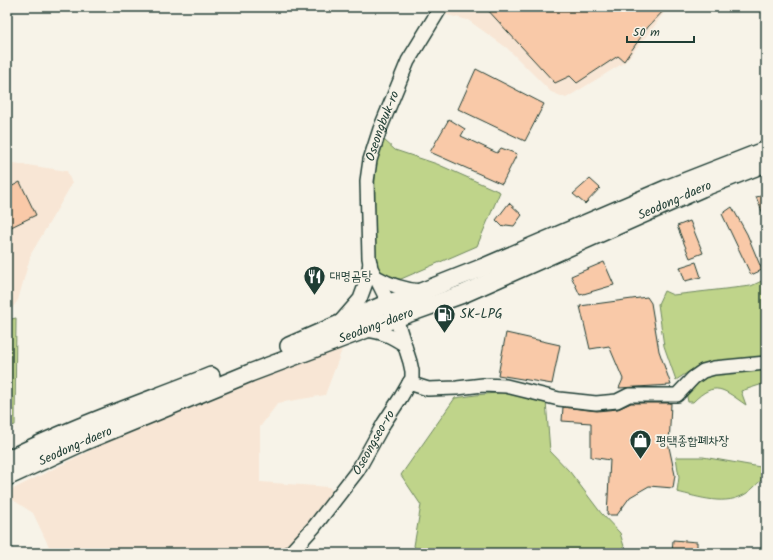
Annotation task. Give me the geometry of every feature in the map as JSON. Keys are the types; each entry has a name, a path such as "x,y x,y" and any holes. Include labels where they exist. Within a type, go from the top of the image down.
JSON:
{"main road":[{"name":"Seodong-daero","path":"7,476 83,442 243,376 364,330 392,310 403,299 484,267 666,189 766,150"},
{"name":"Seodong-daero","path":"7,460 104,418 310,338 338,325 392,310 463,294 702,188 766,163"}],"street":[{"name":"Oseongbuk-ro","path":"369,261 367,181 370,160 380,129 408,61 441,7"},
{"name":"Oseongseo-ro","path":"290,553 314,527 358,470 384,423 412,378 412,371 405,345 392,310 369,261"},
{"path":"338,325 360,299 367,280 369,261"},
{"path":"376,276 403,289 423,291"},
{"path":"364,330 384,333 405,345"},
{"path":"409,383 428,390 484,385 506,386 559,399 596,402 617,401 629,395 677,395 693,378 703,371 714,368 766,363"}],"shaded area":[{"path":"448,7 668,7 625,62 566,98 551,92 507,48 468,20 443,14"},
{"path":"7,162 67,171 72,184 31,254 18,300 11,310 7,311"},
{"path":"343,347 325,395 278,403 260,427 260,482 329,487 335,494 282,553 52,553 33,513 7,496 7,492 133,429"}],"green space":[{"path":"384,140 395,150 437,164 500,192 477,246 401,279 388,278 380,272 374,260 375,165"},
{"path":"766,279 766,356 699,365 676,380 664,346 658,304 664,291 673,295 751,286"},
{"path":"16,318 15,425 7,428 7,320"},
{"path":"766,365 766,383 741,391 746,405 725,391 719,389 707,391 693,402 688,402 686,392 702,376"},
{"path":"506,392 546,401 550,451 570,472 601,513 620,533 626,553 419,553 414,546 421,505 401,475 455,398"},
{"path":"676,457 703,457 766,468 766,475 755,487 739,497 712,500 677,492 679,477"}],"building":[{"path":"485,7 667,7 648,27 624,61 618,56 577,83 570,76 555,83"},
{"path":"476,69 544,104 525,141 458,109"},
{"path":"449,119 465,129 461,136 497,153 501,148 517,154 502,184 430,152"},
{"path":"590,179 600,188 585,204 573,194"},
{"path":"20,182 36,215 7,229 7,189"},
{"path":"766,195 766,221 756,197"},
{"path":"509,203 522,215 514,226 506,225 503,227 496,220"},
{"path":"732,207 747,234 762,270 751,275 722,214"},
{"path":"690,221 703,253 690,258 677,226"},
{"path":"604,262 614,285 580,295 571,276"},
{"path":"696,262 701,277 685,281 680,267"},
{"path":"647,297 651,303 659,351 671,385 619,388 623,379 609,346 590,349 580,306"},
{"path":"506,333 560,345 552,384 498,375"},
{"name":"평택종합폐차장","path":"631,403 671,403 669,447 675,475 673,488 649,486 630,497 617,515 607,515 610,460 591,457 591,423 562,421 563,407 597,411 618,409"},
{"path":"673,540 697,542 697,553 672,553"}],"place":[{"name":"대명곰탕","path":"315,296"},
{"name":"SK-LPG","path":"444,334"},
{"name":"평택종합폐차장","path":"641,460"}]}
